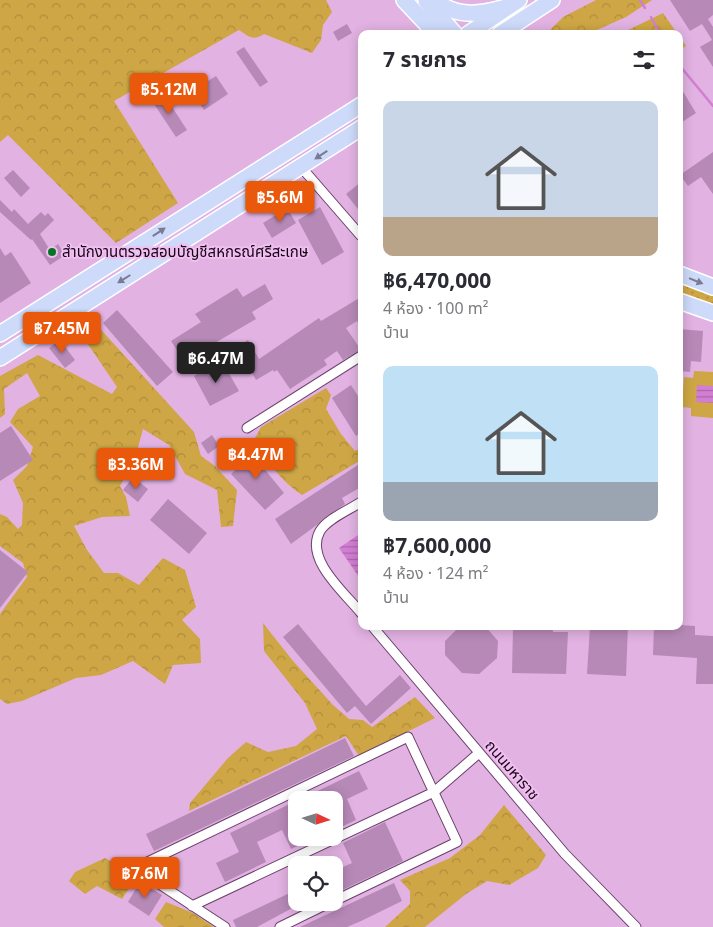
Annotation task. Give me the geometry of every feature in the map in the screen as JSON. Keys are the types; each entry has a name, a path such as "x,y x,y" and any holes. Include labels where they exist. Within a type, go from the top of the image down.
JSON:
{"main road":[{"path":"403,0 418,30"},
{"path":"403,0 432,30"},
{"path":"425,0 451,30"},
{"path":"435,0 442,6 458,13 476,14 514,3"},
{"path":"506,30 552,0"},
{"path":"521,30 561,0"},
{"path":"474,30 514,3"},
{"path":"0,334 358,107"},
{"path":"0,358 302,168 358,130"},
{"path":"683,276 713,287"},
{"path":"683,302 713,313"}],"street":[{"path":"302,168 358,233"},
{"path":"247,428 358,358"},
{"path":"358,504 320,530 315,545 318,561 358,609"},
{"name":"ถนนมหาราช","path":"375,630 565,854 636,927"},
{"path":"225,927 135,868 408,736 457,842 343,897"},
{"path":"192,906 434,792 479,753"},
{"path":"280,927 313,911"}],"green space":[{"path":"0,0 326,0 332,12 323,25 321,40 312,53 264,34 254,38 239,30 114,101 178,203 116,243 8,135 0,142"},
{"path":"596,0 652,0 626,17 597,30 550,30 563,17"},
{"path":"663,13 675,30 628,30"},
{"path":"683,282 713,295 713,308 683,296"},
{"path":"94,322 194,432 201,456 215,466 237,490 233,526 221,527 217,490 185,474 169,445 143,429 134,462 120,486 126,497 130,516 102,517 74,526 87,550 104,573 118,573 139,585 163,558 185,570 196,607 182,620 200,639 201,663 173,665 165,684 133,661 101,675 76,678 22,701 7,704 0,699 0,614 27,577 23,563 0,546 0,514 7,517 18,529 22,525 23,503 13,480 27,466 33,447 10,422 18,409 40,396 27,373 4,389 5,414 0,418 0,376 38,355 112,394 117,387 77,328"},
{"path":"694,371 713,372 713,418 691,416 691,408 683,407 684,377 693,378"},
{"path":"326,388 331,395 326,409 341,434 355,451 358,450 358,462 302,495 287,483 264,455 255,438 261,427"},
{"path":"263,623 293,661 333,705 349,719 363,720 372,727 415,697 435,718 359,756 346,736 189,811 190,803 228,758 246,742 268,752 296,746 317,729 305,703 264,651"},
{"path":"504,805 546,855 538,868 509,885 487,881 466,894 425,927 385,927 410,904 410,891 400,880 450,858 480,835"},
{"path":"105,858 121,870 129,882 130,887 122,899 97,886 85,894 69,881 75,872"},
{"path":"166,902 193,913 214,927 164,927 155,919"}],"shaded area":[{"path":"697,385 713,386 713,403 696,402"},
{"path":"358,535 358,576 339,548"}],"building":[{"path":"670,0 713,0 713,15 708,19 713,27 713,67 700,47 712,40 702,24 690,31"},
{"path":"347,24 352,33 338,41 333,32"},
{"path":"244,47 268,82 260,87 236,52"},
{"path":"216,76 228,94 204,110 192,91"},
{"path":"683,92 696,113 683,121"},
{"path":"163,93 187,130 176,137 152,101"},
{"path":"713,152 713,194 701,177 688,186 683,179 683,173"},
{"path":"13,170 30,188 21,197 4,178"},
{"path":"358,184 358,209 346,194"},
{"path":"0,200 12,212 14,209 28,224 41,212 45,216 48,213 54,220 40,234 50,250 58,244 65,255 50,265 32,239 0,212"},
{"path":"320,207 344,252 322,265 298,220"},
{"path":"287,208 296,223 272,238 263,223"},
{"path":"0,248 5,256 11,252 31,283 0,303"},
{"path":"265,284 273,299 252,312 256,319 184,361 171,341 201,322 195,314 237,288 243,297"},
{"path":"358,299 358,323 357,321 346,328 358,346 358,352 343,360 337,351 324,360 327,365 290,389 277,370 274,372 273,370 256,380 237,347 248,340 259,359 319,318 321,321"},
{"path":"117,310 173,372 157,386 103,323"},
{"path":"683,329 703,331 701,362 691,361 690,372 683,371"},
{"path":"60,340 75,360 65,368 49,348"},
{"path":"222,361 239,391 210,406 194,376"},
{"path":"351,385 358,396 358,435 356,436 332,398"},
{"path":"11,426 33,460 0,481 0,433"},
{"path":"212,435 219,446 208,454 201,443"},
{"path":"237,449 247,460 253,455 284,493 265,510 231,474 239,467 229,457"},
{"path":"358,465 358,489 342,498 345,504 291,544 275,519"},
{"path":"133,477 148,489 138,502 123,490"},
{"path":"168,499 207,533 189,554 150,520"},
{"path":"0,550 28,572 0,608"},
{"path":"298,624 366,706 400,675 411,688 371,724 355,706 347,713 283,637"},
{"path":"683,625 695,626 695,635 713,636 713,684 696,684 697,658 653,655 654,630 683,630"},
{"path":"456,630 488,630 498,641 497,658 479,674 462,673 445,655 445,641"},
{"path":"513,630 568,632 566,674 512,673"},
{"path":"590,630 628,630 626,676 587,674"},
{"path":"345,738 354,756 154,851 146,834"},
{"path":"359,771 368,789 347,799 356,820 343,826 343,791 318,791"},
{"path":"288,805 288,843 282,830 257,842 266,862 225,882 216,863 239,852 230,833"},
{"path":"385,822 403,861 343,890 343,867 352,863 343,843"},
{"path":"140,882 162,895 149,916 128,902"},
{"path":"394,883 402,901 347,927 300,927 334,911 343,911 343,907"},
{"path":"288,894 288,910 257,927 236,927 233,920"}],"waterway":[{"path":"640,0 645,8"},
{"path":"651,17 658,30"},
{"path":"683,70 713,106"}],"place":[{"name":"สำนักงานตรวจสอบบัญชีสหกรณ์ศรีสะเกษ","path":"52,252"}]}
